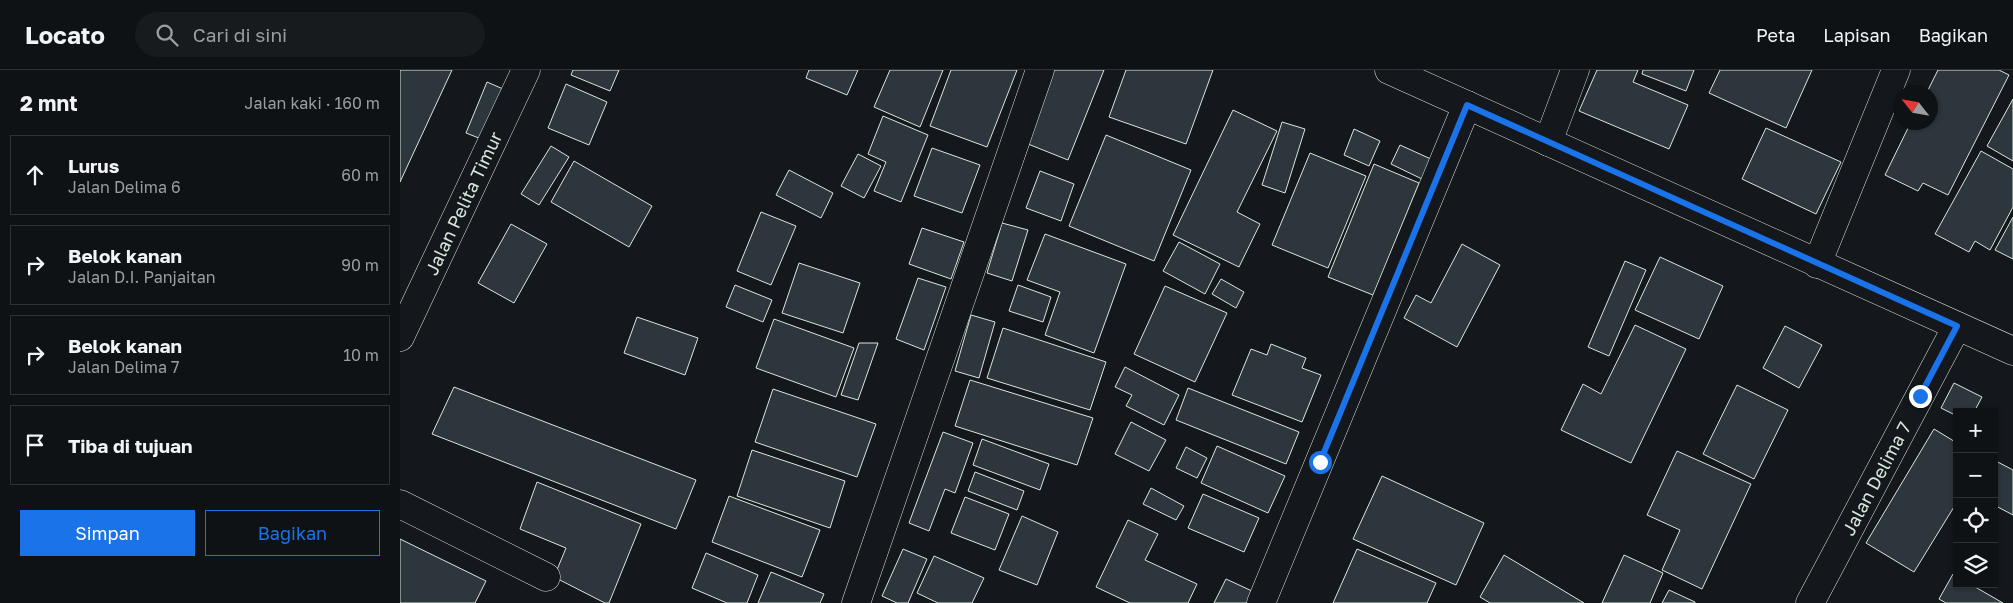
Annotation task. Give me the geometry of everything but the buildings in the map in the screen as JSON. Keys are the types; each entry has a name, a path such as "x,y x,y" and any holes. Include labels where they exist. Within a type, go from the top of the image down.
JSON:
{"street":[{"name":"Jalan Pelita Timur","path":"400,337 526,70"},
{"path":"856,603 1040,70"},
{"path":"1390,70 2013,351"},
{"path":"1548,142 1574,70"},
{"path":"1817,264 1896,70"},
{"path":"1261,603 1467,105"},
{"name":"Jalan Delima 7","path":"1810,603 1957,326"},
{"path":"400,504 546,577"}],"route":[{"path":"1320,462 1467,105 1957,326 1920,396"}]}
